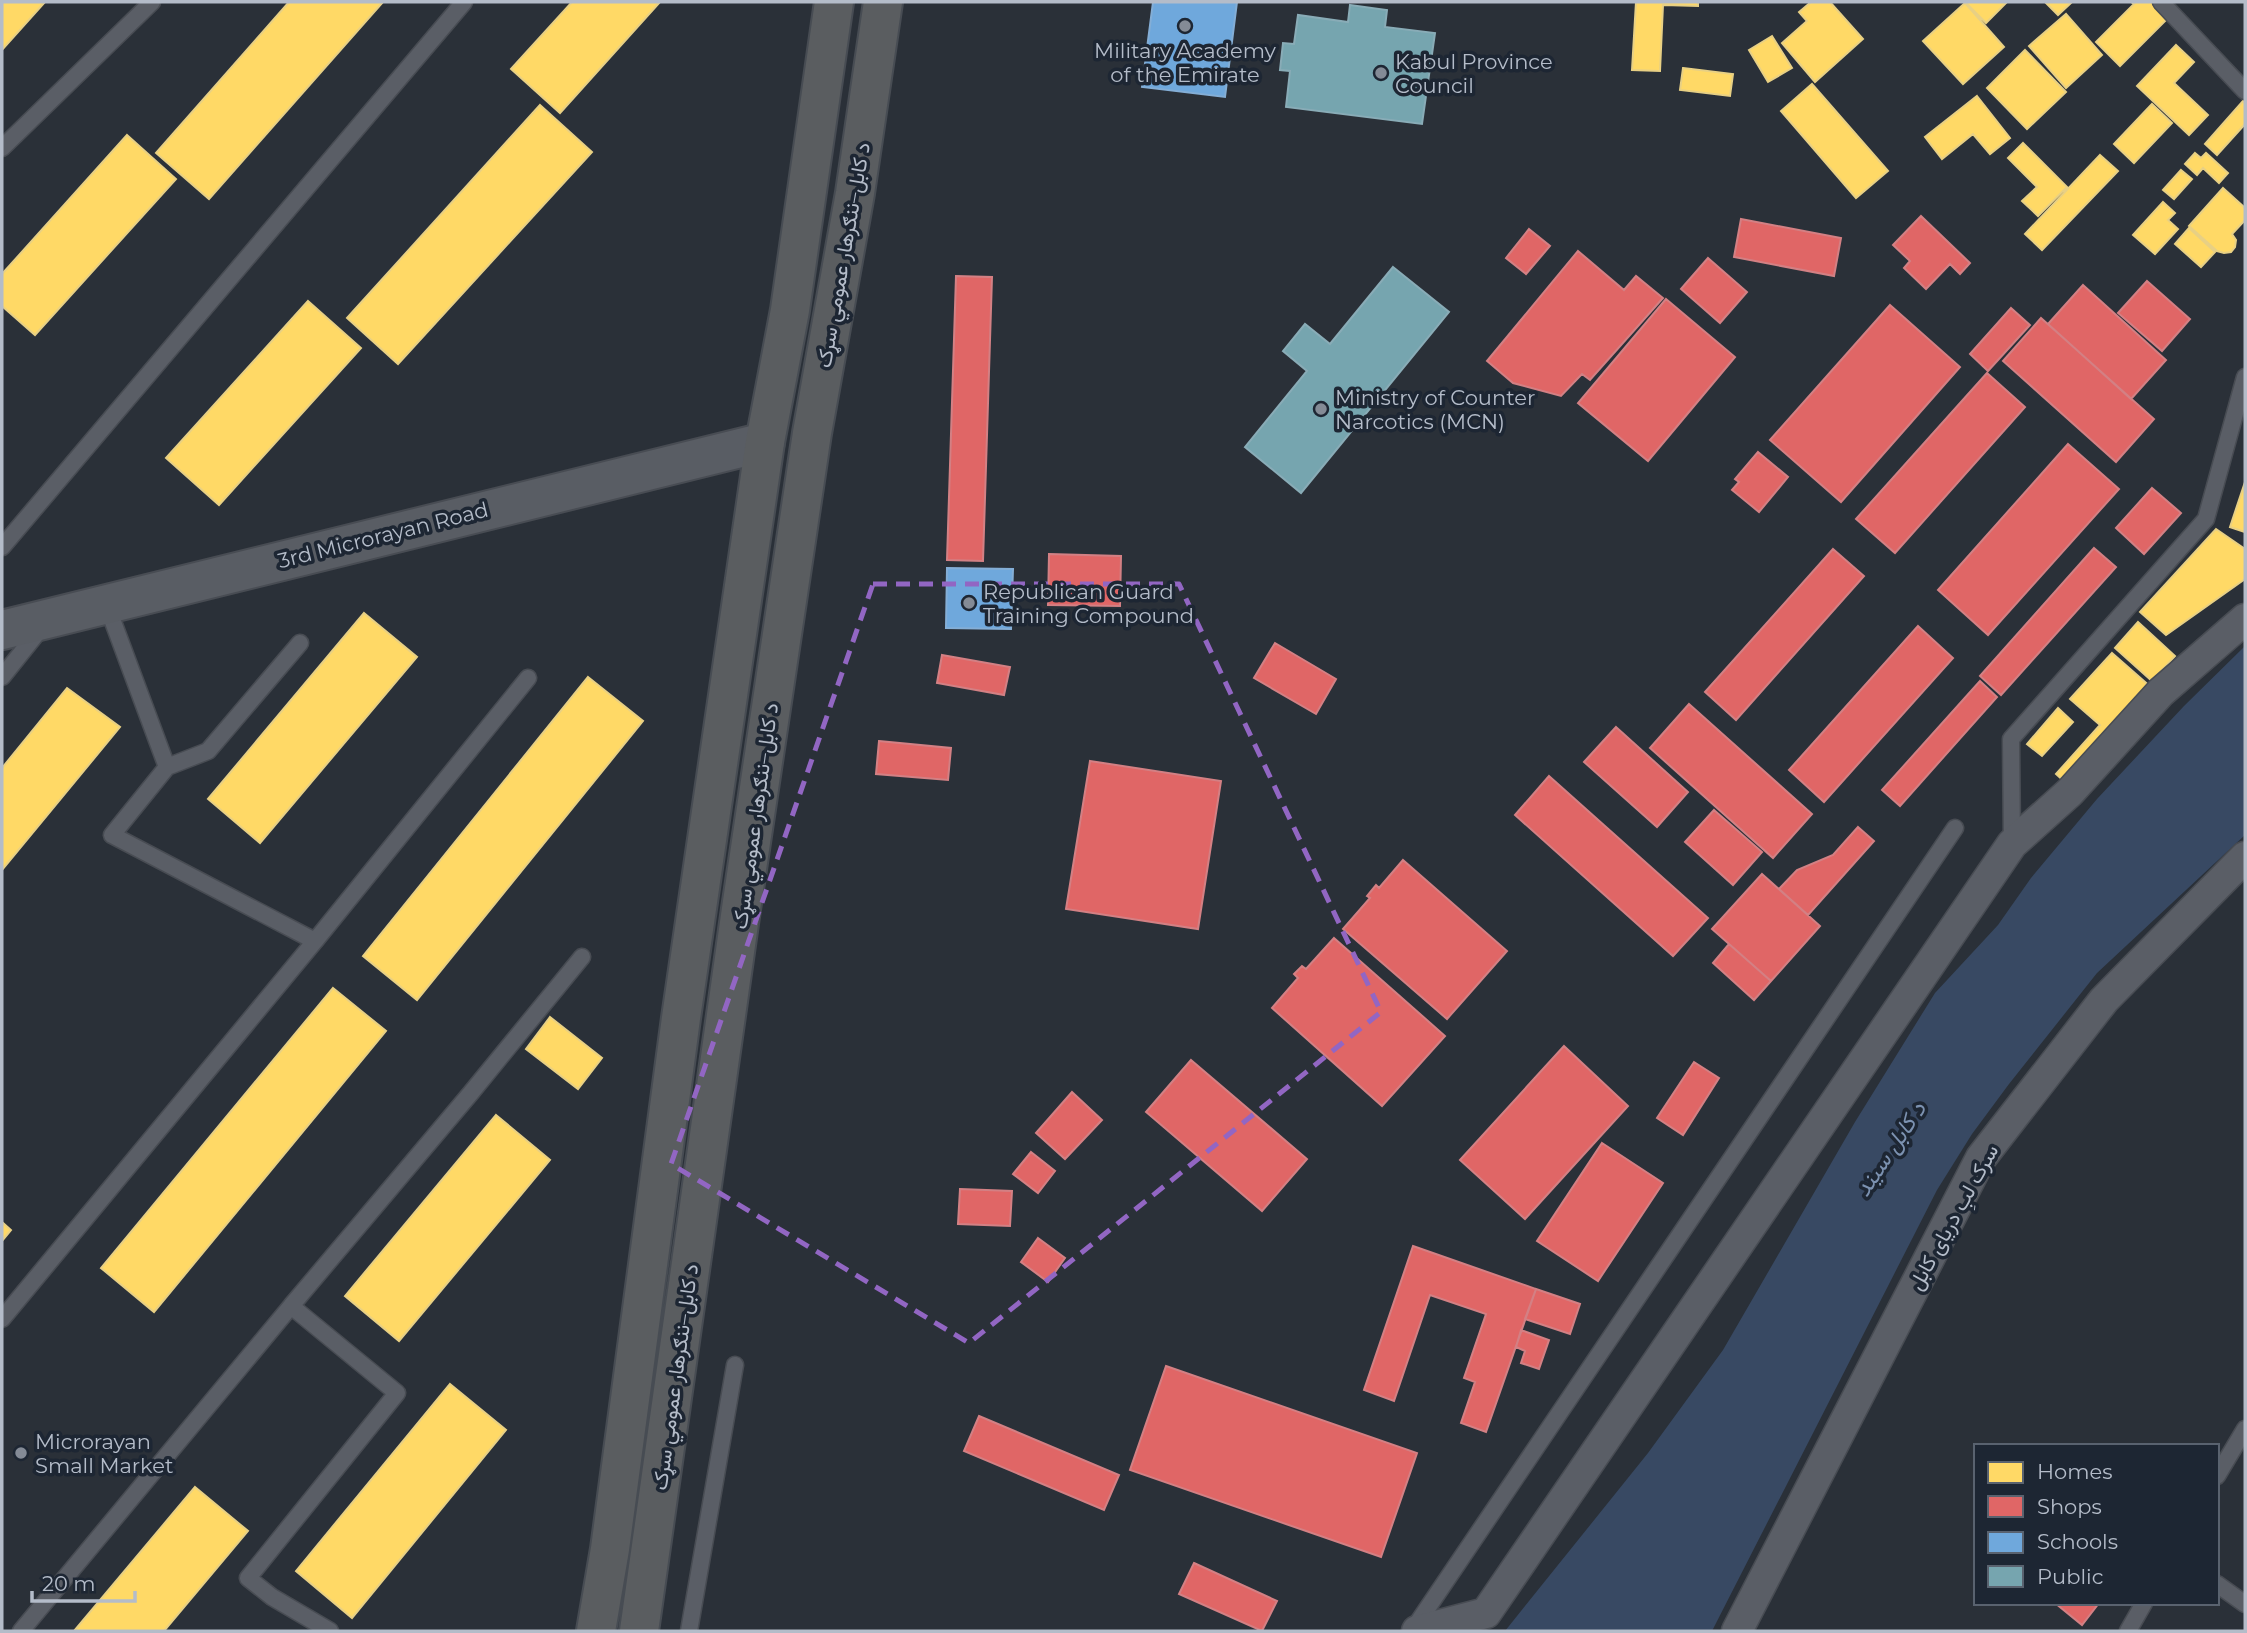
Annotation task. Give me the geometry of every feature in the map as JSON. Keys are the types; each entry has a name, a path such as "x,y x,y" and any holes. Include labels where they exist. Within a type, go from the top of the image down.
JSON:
{"highway":[{"name":"د کابل–ننګرهار عمومي سړک","path":"639,1631 741,909 808,460 855,193 883,2"},
{"name":"د کابل–ننګرهار عمومي سړک","path":"596,1631 610,1549 683,1004 765,442 790,310 828,5"}],"street":[{"name":"3rd Microrayan Road","path":"2,630 765,442"},
{"path":"1417,1631 1486,1613 2012,844 2070,792 2161,692 2245,619"},
{"name":"سرک لبِ دریای کابل","path":"1737,1631 1981,1157 2104,1000 2245,857"}],"lane":[{"path":"2,148 152,2"},
{"path":"2,547 464,2"},
{"path":"2161,2 2245,91"},
{"path":"2012,844 2011,739 2206,519 2245,377"},
{"path":"106,603 167,767"},
{"path":"2,677 48,619"},
{"path":"300,643 208,751 167,767 112,835 315,941"},
{"path":"2,1319 315,941 528,678"},
{"path":"1412,1631 1955,828"},
{"path":"21,1631 582,957"},
{"path":"291,1307 397,1393 248,1578 272,1597 330,1631"},
{"path":"689,1631 735,1366"},
{"path":"2219,1473 2245,1429"},
{"path":"2219,1585 2245,1604"},
{"path":"2128,1631 2143,1605"}],"highlighted area":[{"path":"873,584 1179,584 1381,1012 969,1343 671,1164"}],"water":[{"name":"د کابل سيند","path":"2245,646 2245,835 2097,973 1972,1134 1937,1190 1712,1631 1505,1631 1648,1453 1723,1350 1855,1122 1935,993 1998,925 2031,878 2097,799 2184,706"}],"building: Homes":[{"path":"2,2 45,2 2,50"},
{"path":"289,2 383,2 209,199 156,153"},
{"path":"572,2 660,2 560,113 511,69"},
{"path":"1636,2 1698,2 1698,6 1663,5 1660,71 1632,70"},
{"path":"1811,2 1830,2 1863,39 1815,82 1782,43 1807,21 1799,12"},
{"path":"1965,2 2007,2 1986,23"},
{"path":"2045,2 2072,2 2058,15"},
{"path":"2131,2 2157,2 2171,15 2120,66 2096,42 2134,4"},
{"path":"1965,3 2004,47 1963,84 1923,41"},
{"path":"2066,14 2102,55 2066,88 2029,46"},
{"path":"1772,36 1792,68 1768,82 1749,50"},
{"path":"2176,45 2194,62 2174,83 2208,115 2189,135 2137,86"},
{"path":"2025,50 2066,92 2027,129 1987,88"},
{"path":"1683,68 1733,74 1730,96 1680,90"},
{"path":"1812,84 1888,171 1856,198 1781,111"},
{"path":"1977,96 2010,138 1990,154 1973,134 1942,159 1925,137"},
{"path":"2243,101 2245,124 2217,155 2205,144"},
{"path":"2152,104 2172,123 2134,163 2114,144"},
{"path":"540,105 592,152 398,364 347,318"},
{"path":"127,135 176,179 35,335 2,306 2,274"},
{"path":"2023,143 2067,187 2038,216 2022,201 2037,187 2008,158"},
{"path":"2195,153 2201,158 2206,153 2228,173 2219,183 2203,168 2197,175 2185,164"},
{"path":"2100,155 2118,171 2042,250 2025,234"},
{"path":"2181,170 2192,179 2174,199 2163,190"},
{"path":"2223,188 2245,208 2245,220 2232,234 2236,240 2235,247 2231,252 2224,253 2217,251 2189,226"},
{"path":"2163,202 2175,213 2168,220 2178,229 2155,254 2133,235"},
{"path":"2189,228 2215,252 2201,267 2175,244"},
{"path":"308,301 361,348 219,505 166,458"},
{"path":"2245,482 2245,532 2230,527"},
{"path":"2216,529 2245,549 2245,579 2166,635 2140,612"},
{"path":"364,613 417,657 260,843 208,799"},
{"path":"2138,622 2175,656 2152,681 2115,648"},
{"path":"2112,653 2152,688 2066,783 2056,774 2100,725 2070,699"},
{"path":"588,677 643,721 417,1000 363,956"},
{"path":"67,688 120,727 2,870 2,768"},
{"path":"2058,708 2073,722 2042,756 2027,744"},
{"path":"333,988 386,1031 154,1312 101,1268"},
{"path":"550,1017 602,1058 578,1089 526,1049"},
{"path":"496,1115 550,1160 399,1341 345,1296"},
{"path":"2,1222 11,1230 2,1241"},
{"path":"450,1384 506,1430 352,1618 296,1571"},
{"path":"195,1487 248,1531 164,1631 74,1631"}],"building: Shops":[{"path":"1921,216 1970,263 1960,274 1950,264 1926,289 1904,268 1910,261 1893,245"},
{"path":"1741,219 1841,238 1834,276 1734,257"},
{"path":"1529,229 1550,246 1526,274 1506,258"},
{"path":"1578,251 1624,290 1636,276 1663,298 1590,380 1582,374 1561,396 1513,383 1487,361"},
{"path":"1708,258 1747,292 1720,323 1681,289"},
{"path":"956,276 992,277 983,561 947,560"},
{"path":"2147,281 2190,319 2162,351 2118,313"},
{"path":"2083,285 2166,360 2131,399 2048,324"},
{"path":"1666,299 1735,357 1648,461 1578,403"},
{"path":"1890,305 1960,367 1841,502 1770,440"},
{"path":"2011,308 2030,325 1988,371 1970,354"},
{"path":"2041,318 2154,419 2116,462 2003,361"},
{"path":"1987,373 2025,407 1895,553 1856,519"},
{"path":"2068,444 2119,489 1988,635 1938,590"},
{"path":"1758,452 1788,477 1759,512 1732,490 1739,482 1735,479"},
{"path":"2152,488 2181,513 2144,554 2116,528"},
{"path":"2094,548 2116,567 2001,695 1980,676"},
{"path":"1833,549 1864,576 1736,720 1705,692"},
{"path":"1049,554 1121,556 1120,606 1048,605"},
{"path":"1918,626 1953,658 1824,802 1789,770"},
{"path":"1275,643 1336,679 1316,714 1254,678"},
{"path":"942,655 1010,667 1004,695 937,683"},
{"path":"1980,681 1997,697 1900,806 1882,790"},
{"path":"1689,704 1812,814 1773,858 1650,748"},
{"path":"1616,727 1688,792 1657,827 1584,762"},
{"path":"879,741 951,748 948,780 876,774"},
{"path":"1090,761 1221,781 1198,929 1066,909"},
{"path":"1549,776 1708,918 1673,956 1515,815"},
{"path":"1714,810 1762,852 1733,885 1685,842"},
{"path":"1858,827 1874,841 1808,915 1779,889 1797,870 1833,855"},
{"path":"1403,860 1507,951 1447,1019 1343,929 1370,898 1367,896 1376,885 1379,888"},
{"path":"1762,874 1820,926 1771,981 1712,929"},
{"path":"1334,938 1445,1036 1382,1106 1272,1008 1298,978 1294,974 1302,966 1306,969"},
{"path":"1729,944 1771,981 1754,1000 1713,963"},
{"path":"1564,1046 1628,1106 1525,1219 1460,1160"},
{"path":"1191,1060 1307,1159 1262,1211 1146,1112"},
{"path":"1694,1062 1719,1078 1683,1135 1657,1118"},
{"path":"1072,1092 1102,1120 1065,1159 1036,1133"},
{"path":"1602,1143 1663,1183 1598,1281 1537,1241"},
{"path":"1031,1152 1055,1171 1038,1193 1013,1174"},
{"path":"960,1189 1012,1191 1010,1226 958,1224"},
{"path":"1038,1238 1065,1258 1048,1282 1021,1262"},
{"path":"1413,1246 1536,1289 1486,1432 1461,1423 1475,1382 1464,1378 1486,1314 1430,1295 1394,1401 1364,1390"},
{"path":"1536,1289 1580,1304 1570,1334 1525,1319"},
{"path":"1521,1330 1549,1340 1539,1369 1521,1363 1525,1351 1516,1347"},
{"path":"1166,1366 1417,1453 1381,1557 1130,1470"},
{"path":"979,1416 1119,1475 1104,1510 964,1451"},
{"path":"1194,1563 1277,1601 1262,1631 1179,1594"},
{"path":"2057,1605 2097,1605 2082,1625"}],"building: Schools":[{"path":"1153,2 1237,2 1225,97 1142,87"},
{"path":"947,568 1013,569 1011,629 946,628"}],"building: Public":[{"path":"1350,5 1387,10 1385,27 1435,33 1422,124 1286,107 1290,71 1280,70 1283,43 1294,44 1298,15 1348,22"},
{"path":"1393,267 1449,312 1301,493 1245,447 1307,371 1283,351 1305,324 1330,344"}],"place":[{"name":"Military Academy of the Emirate","path":"1185,26"},
{"name":"Kabul Province Council","path":"1381,73"},
{"name":"Ministry of Counter Narcotics (MCN)","path":"1321,409"},
{"name":"Republican Guard Training Compound","path":"969,603"},
{"name":"Microrayan Small Market","path":"21,1453"}]}
